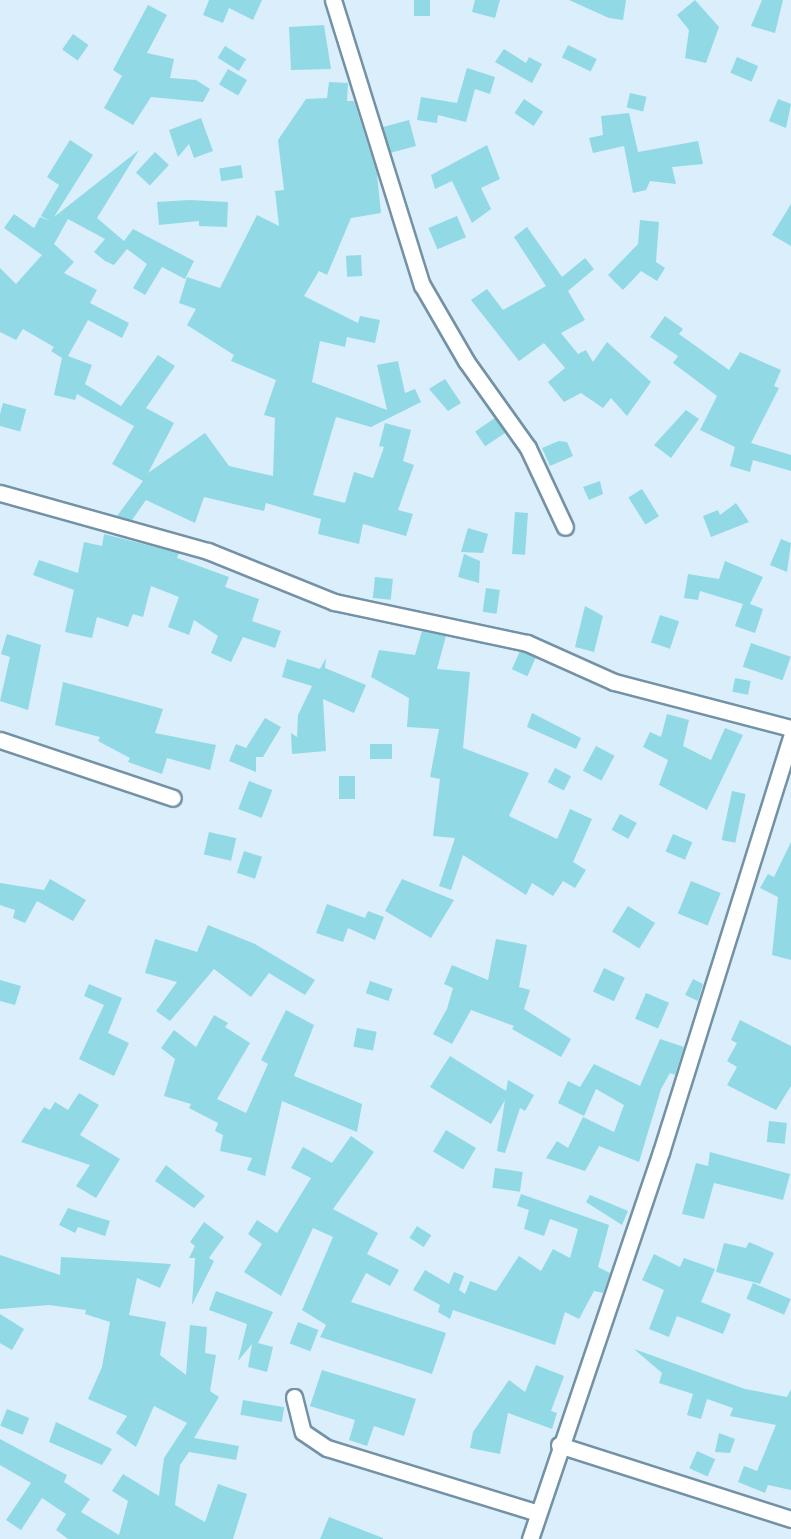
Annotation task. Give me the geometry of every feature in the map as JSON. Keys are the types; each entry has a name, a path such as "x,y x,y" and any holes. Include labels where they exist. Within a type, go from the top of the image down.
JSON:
{"street":[{"path":"333,0 422,285 466,361 528,448 565,526"},
{"path":"0,493 208,551 334,602 527,643 614,682 791,728"},
{"path":"530,1539 559,1445 661,1152 791,737"},
{"path":"0,740 173,798"},
{"path":"294,1398 303,1432 327,1448 538,1513"},
{"path":"559,1445 791,1519"}],"building":[{"path":"209,0 262,0 253,20 229,8 223,23 203,15"},
{"path":"414,0 430,0 430,16 414,16"},
{"path":"475,0 500,0 495,18 472,12"},
{"path":"569,0 626,0 623,20 609,18"},
{"path":"695,0 719,27 706,63 685,58 689,30 677,15"},
{"path":"762,0 783,0 775,33 751,26"},
{"path":"148,5 167,15 147,53 174,59 170,78 196,80 210,89 203,102 151,97 133,125 104,108 122,76 113,70"},
{"path":"324,25 331,69 291,70 289,27"},
{"path":"73,34 89,45 78,60 62,50"},
{"path":"568,45 597,59 591,72 562,58"},
{"path":"225,46 246,59 239,71 218,58"},
{"path":"504,49 526,63 529,57 542,64 532,83 495,62"},
{"path":"737,57 758,66 752,82 730,73"},
{"path":"467,68 495,77 490,94 475,89 466,122 438,115 437,123 417,120 421,97 457,103"},
{"path":"228,69 247,80 238,96 219,85"},
{"path":"329,82 348,83 347,101 354,101 377,174 381,213 351,218 327,275 319,271 304,296 358,323 360,316 380,320 375,343 347,337 345,347 320,341 312,382 387,410 377,365 398,361 405,393 415,389 421,402 371,427 336,417 313,495 345,503 354,472 373,478 384,447 379,446 385,423 411,430 403,461 414,465 398,510 413,514 406,536 363,524 359,544 318,534 321,519 266,503 264,511 204,497 195,523 146,500 132,520 117,516 143,481 112,464 134,426 77,394 75,400 54,395 62,358 51,351 54,347 23,329 16,340 0,332 0,268 16,284 42,255 4,228 14,214 34,228 40,217 50,221 41,216 59,185 47,177 70,140 93,155 54,217 139,150 97,218 124,241 133,229 194,261 185,279 162,267 145,295 133,288 147,264 127,249 114,265 105,261 94,252 105,239 68,219 54,244 74,262 64,273 97,290 90,303 129,323 122,338 88,320 68,356 92,365 85,384 121,406 158,355 175,366 146,408 174,423 148,473 205,433 229,466 273,476 275,418 264,415 276,380 231,361 234,355 187,325 196,309 179,303 187,277 220,288 257,215 279,226 275,191 284,190 278,140 306,99 327,98"},
{"path":"630,93 647,97 643,111 627,108"},
{"path":"524,99 543,112 534,126 514,113"},
{"path":"778,99 791,104 786,128 769,121"},
{"path":"629,113 638,152 698,141 703,164 672,167 676,184 650,181 646,190 633,193 624,146 593,153 589,138 603,135 601,116"},
{"path":"201,118 213,151 194,158 189,144 178,157 169,130"},
{"path":"409,120 416,146 390,153 383,127"},
{"path":"487,145 500,179 481,188 491,209 472,223 452,181 435,189 431,175"},
{"path":"155,152 169,165 150,185 136,172"},
{"path":"241,165 243,178 221,181 219,168"},
{"path":"189,200 228,202 227,227 199,226 199,221 159,225 157,202"},
{"path":"791,204 791,246 772,235"},
{"path":"457,216 466,237 437,249 428,228"},
{"path":"640,220 659,222 656,262 665,268 657,281 641,271 623,290 608,275 638,244"},
{"path":"527,227 562,277 585,258 594,269 568,291 585,320 561,333 578,354 586,350 593,362 607,342 651,382 627,416 611,398 603,408 581,393 564,402 548,382 565,368 544,343 519,361 471,300 487,289 503,310 546,286 514,237"},
{"path":"361,255 362,276 347,277 346,256"},
{"path":"665,316 683,329 679,334 729,370 740,352 781,370 774,386 779,388 751,443 791,455 791,471 753,460 750,472 730,466 735,447 700,430 717,396 673,363 678,356 650,337"},
{"path":"445,379 461,403 448,411 429,389"},
{"path":"3,403 26,409 20,431 0,426"},
{"path":"686,410 699,419 671,458 654,445"},
{"path":"495,418 505,433 485,446 475,431"},
{"path":"559,441 567,442 573,456 550,466 542,448"},
{"path":"600,481 603,494 589,500 583,487"},
{"path":"642,489 659,516 645,525 628,497"},
{"path":"736,503 749,522 711,537 703,516 718,510 720,515"},
{"path":"515,512 528,513 525,555 512,554"},
{"path":"468,528 488,534 483,553 461,552"},
{"path":"104,534 179,553 177,558 229,577 225,587 259,599 252,621 281,631 275,648 243,637 231,662 211,653 218,636 194,620 189,635 168,627 179,597 151,586 143,617 133,614 128,627 97,617 92,638 65,632 74,590 33,575 39,560 78,573 84,542 102,546"},
{"path":"781,539 791,543 787,572 770,565"},
{"path":"464,554 480,561 479,583 458,577"},
{"path":"725,561 763,577 750,604 763,609 755,633 735,626 743,604 700,591 698,600 684,598 688,574 719,579"},
{"path":"375,577 393,579 391,600 373,598"},
{"path":"486,588 500,590 497,614 483,612"},
{"path":"585,606 603,616 594,652 575,647"},
{"path":"660,615 679,621 670,649 651,643"},
{"path":"422,631 446,636 437,669 470,672 463,748 529,773 509,816 557,839 570,809 592,819 573,862 586,870 575,888 563,881 553,896 532,883 526,895 463,855 451,890 439,886 455,838 433,836 440,779 430,777 439,729 407,727 409,698 371,677 379,650 415,655"},
{"path":"7,634 41,645 28,710 0,701 10,657 1,654"},
{"path":"751,643 791,657 783,680 743,667"},
{"path":"520,651 536,658 527,676 512,669"},
{"path":"326,658 325,668 366,685 354,713 323,699 326,751 292,754 291,733 297,737 298,715 312,686 282,677 287,659 320,669"},
{"path":"735,678 751,681 748,695 732,692"},
{"path":"63,682 163,709 155,733 216,745 210,770 167,758 162,774 128,762 130,758 98,741 100,737 55,725"},
{"path":"532,713 581,738 576,749 527,727"},
{"path":"667,714 689,720 683,746 711,760 725,728 743,735 707,810 659,785 668,760 643,747 650,732 661,737"},
{"path":"265,718 281,727 263,757 256,757 256,772 229,761 236,744 246,748"},
{"path":"370,744 392,744 392,759 370,759"},
{"path":"596,746 615,756 601,781 583,771"},
{"path":"555,768 571,776 564,790 548,782"},
{"path":"339,776 355,776 355,799 339,799"},
{"path":"249,781 272,790 262,818 238,809"},
{"path":"732,791 746,794 735,843 722,840"},
{"path":"620,814 637,823 628,839 612,830"},
{"path":"209,832 236,838 231,861 204,854"},
{"path":"673,834 692,842 685,860 666,851"},
{"path":"791,842 791,960 772,955 778,897 760,888 768,874 774,877"},
{"path":"244,851 262,857 255,879 237,873"},
{"path":"50,879 86,900 73,921 37,901 25,923 13,918 15,910 0,905 0,883 44,890"},
{"path":"402,879 454,900 431,938 385,911"},
{"path":"691,881 721,893 708,925 678,913"},
{"path":"327,904 365,918 368,911 384,917 375,940 348,928 343,942 316,933"},
{"path":"628,906 655,923 639,948 612,931"},
{"path":"208,925 255,944 315,980 305,995 269,973 251,997 214,969 170,1021 156,1011 177,982 145,973 155,939 197,952"},
{"path":"496,939 527,945 519,987 530,990 524,1009 571,1039 561,1057 512,1029 514,1026 471,1010 452,1044 433,1034 447,1009 453,988 444,984 452,965 488,980"},
{"path":"604,968 625,978 614,1001 593,992"},
{"path":"693,979 703,984 698,1001 685,995"},
{"path":"0,980 21,986 15,1005 0,1001"},
{"path":"370,981 393,989 388,1001 366,993"},
{"path":"89,984 122,998 108,1033 129,1043 114,1076 79,1059 104,1005 84,996"},
{"path":"646,993 669,1003 658,1029 635,1019"},
{"path":"286,1010 314,1025 294,1076 362,1104 357,1132 282,1101 265,1176 247,1170 252,1158 220,1151 223,1135 215,1131 218,1123 189,1108 191,1104 164,1096 175,1059 161,1048 174,1030 196,1047 214,1015 228,1023 225,1027 250,1043 217,1099 246,1113 268,1064 261,1060"},
{"path":"740,1020 791,1046 791,1086 776,1110 727,1085 737,1067 727,1061 737,1043 731,1040"},
{"path":"357,1028 377,1032 373,1050 353,1047"},
{"path":"660,1039 684,1047 675,1075 670,1073 661,1089 639,1162 599,1146 585,1171 546,1158 557,1141 568,1148 583,1117 614,1132 624,1105 596,1089 584,1116 558,1103 568,1081 580,1087 594,1064 640,1086"},
{"path":"450,1056 506,1091 508,1080 534,1095 525,1111 520,1108 505,1153 497,1151 505,1100 491,1124 430,1087"},
{"path":"79,1093 99,1105 80,1135 120,1159 96,1198 76,1186 90,1165 21,1142 44,1107 50,1110 55,1102 68,1110"},
{"path":"769,1121 787,1123 785,1144 767,1142"},
{"path":"446,1130 476,1148 463,1169 433,1151"},
{"path":"351,1136 374,1152 333,1209 378,1233 367,1254 399,1270 390,1286 366,1273 351,1302 446,1333 432,1374 320,1337 326,1325 302,1310 333,1237 313,1228 281,1296 244,1272 262,1244 248,1234 257,1220 277,1233 311,1178 291,1168 303,1147 332,1163"},
{"path":"710,1152 790,1174 783,1200 714,1183 704,1219 682,1214 696,1163 708,1166"},
{"path":"166,1165 205,1196 194,1208 155,1181"},
{"path":"495,1168 523,1172 520,1192 492,1188"},
{"path":"521,1194 609,1225 598,1267 610,1273 603,1293 594,1291 579,1319 565,1312 555,1345 453,1310 450,1319 438,1312 440,1305 413,1290 425,1270 449,1284 454,1272 464,1276 459,1290 465,1294 470,1281 496,1291 519,1256 541,1271 553,1249 570,1258 578,1229 550,1219 544,1236 524,1229 529,1210 517,1206"},
{"path":"590,1195 628,1211 622,1225 586,1202"},
{"path":"68,1208 110,1221 105,1236 78,1227 75,1233 59,1225"},
{"path":"204,1222 224,1237 209,1258 214,1261 192,1305 195,1258 189,1258 195,1246 190,1242"},
{"path":"417,1226 431,1235 424,1247 409,1238"},
{"path":"749,1242 774,1253 760,1284 716,1272 724,1243 746,1248"},
{"path":"654,1254 680,1267 684,1258 715,1269 701,1302 731,1314 723,1334 677,1316 669,1337 649,1329 664,1290 642,1280"},
{"path":"0,1255 60,1275 61,1257 171,1264 160,1288 137,1278 129,1315 166,1322 160,1355 186,1375 190,1325 207,1327 205,1353 216,1355 210,1391 219,1397 194,1438 239,1446 236,1460 189,1452 180,1465 175,1505 205,1522 218,1484 247,1494 233,1539 68,1539 56,1530 66,1514 42,1498 21,1530 6,1520 31,1483 0,1465 0,1439 67,1475 64,1482 90,1499 81,1512 119,1535 128,1501 112,1491 123,1474 159,1496 164,1458 187,1423 154,1406 136,1447 116,1433 127,1416 88,1399 102,1367 110,1322 85,1314 86,1310 49,1305 0,1309"},
{"path":"753,1283 791,1299 784,1315 746,1299"},
{"path":"216,1291 273,1312 258,1343 273,1347 267,1372 248,1367 252,1344 238,1361 247,1324 209,1310"},
{"path":"0,1314 24,1329 12,1350 0,1343"},
{"path":"298,1322 319,1330 310,1351 290,1343"},
{"path":"634,1349 745,1389 787,1397 791,1389 791,1490 768,1485 765,1493 738,1482 744,1466 757,1471 776,1425 730,1416 733,1408 707,1399 701,1419 687,1415 693,1394 659,1383 662,1373"},
{"path":"536,1365 564,1376 551,1411 557,1413 552,1429 508,1413 500,1454 470,1448 473,1432 509,1380 525,1392"},
{"path":"322,1370 416,1399 404,1436 374,1426 367,1446 349,1440 355,1420 310,1406"},
{"path":"243,1400 284,1407 282,1422 240,1415"},
{"path":"7,1409 29,1418 23,1435 0,1426"},
{"path":"56,1422 112,1449 102,1465 49,1442"},
{"path":"719,1433 735,1439 730,1453 715,1452"},
{"path":"697,1451 715,1459 708,1476 689,1468"},
{"path":"329,1517 383,1538 383,1539 320,1539"}]}
